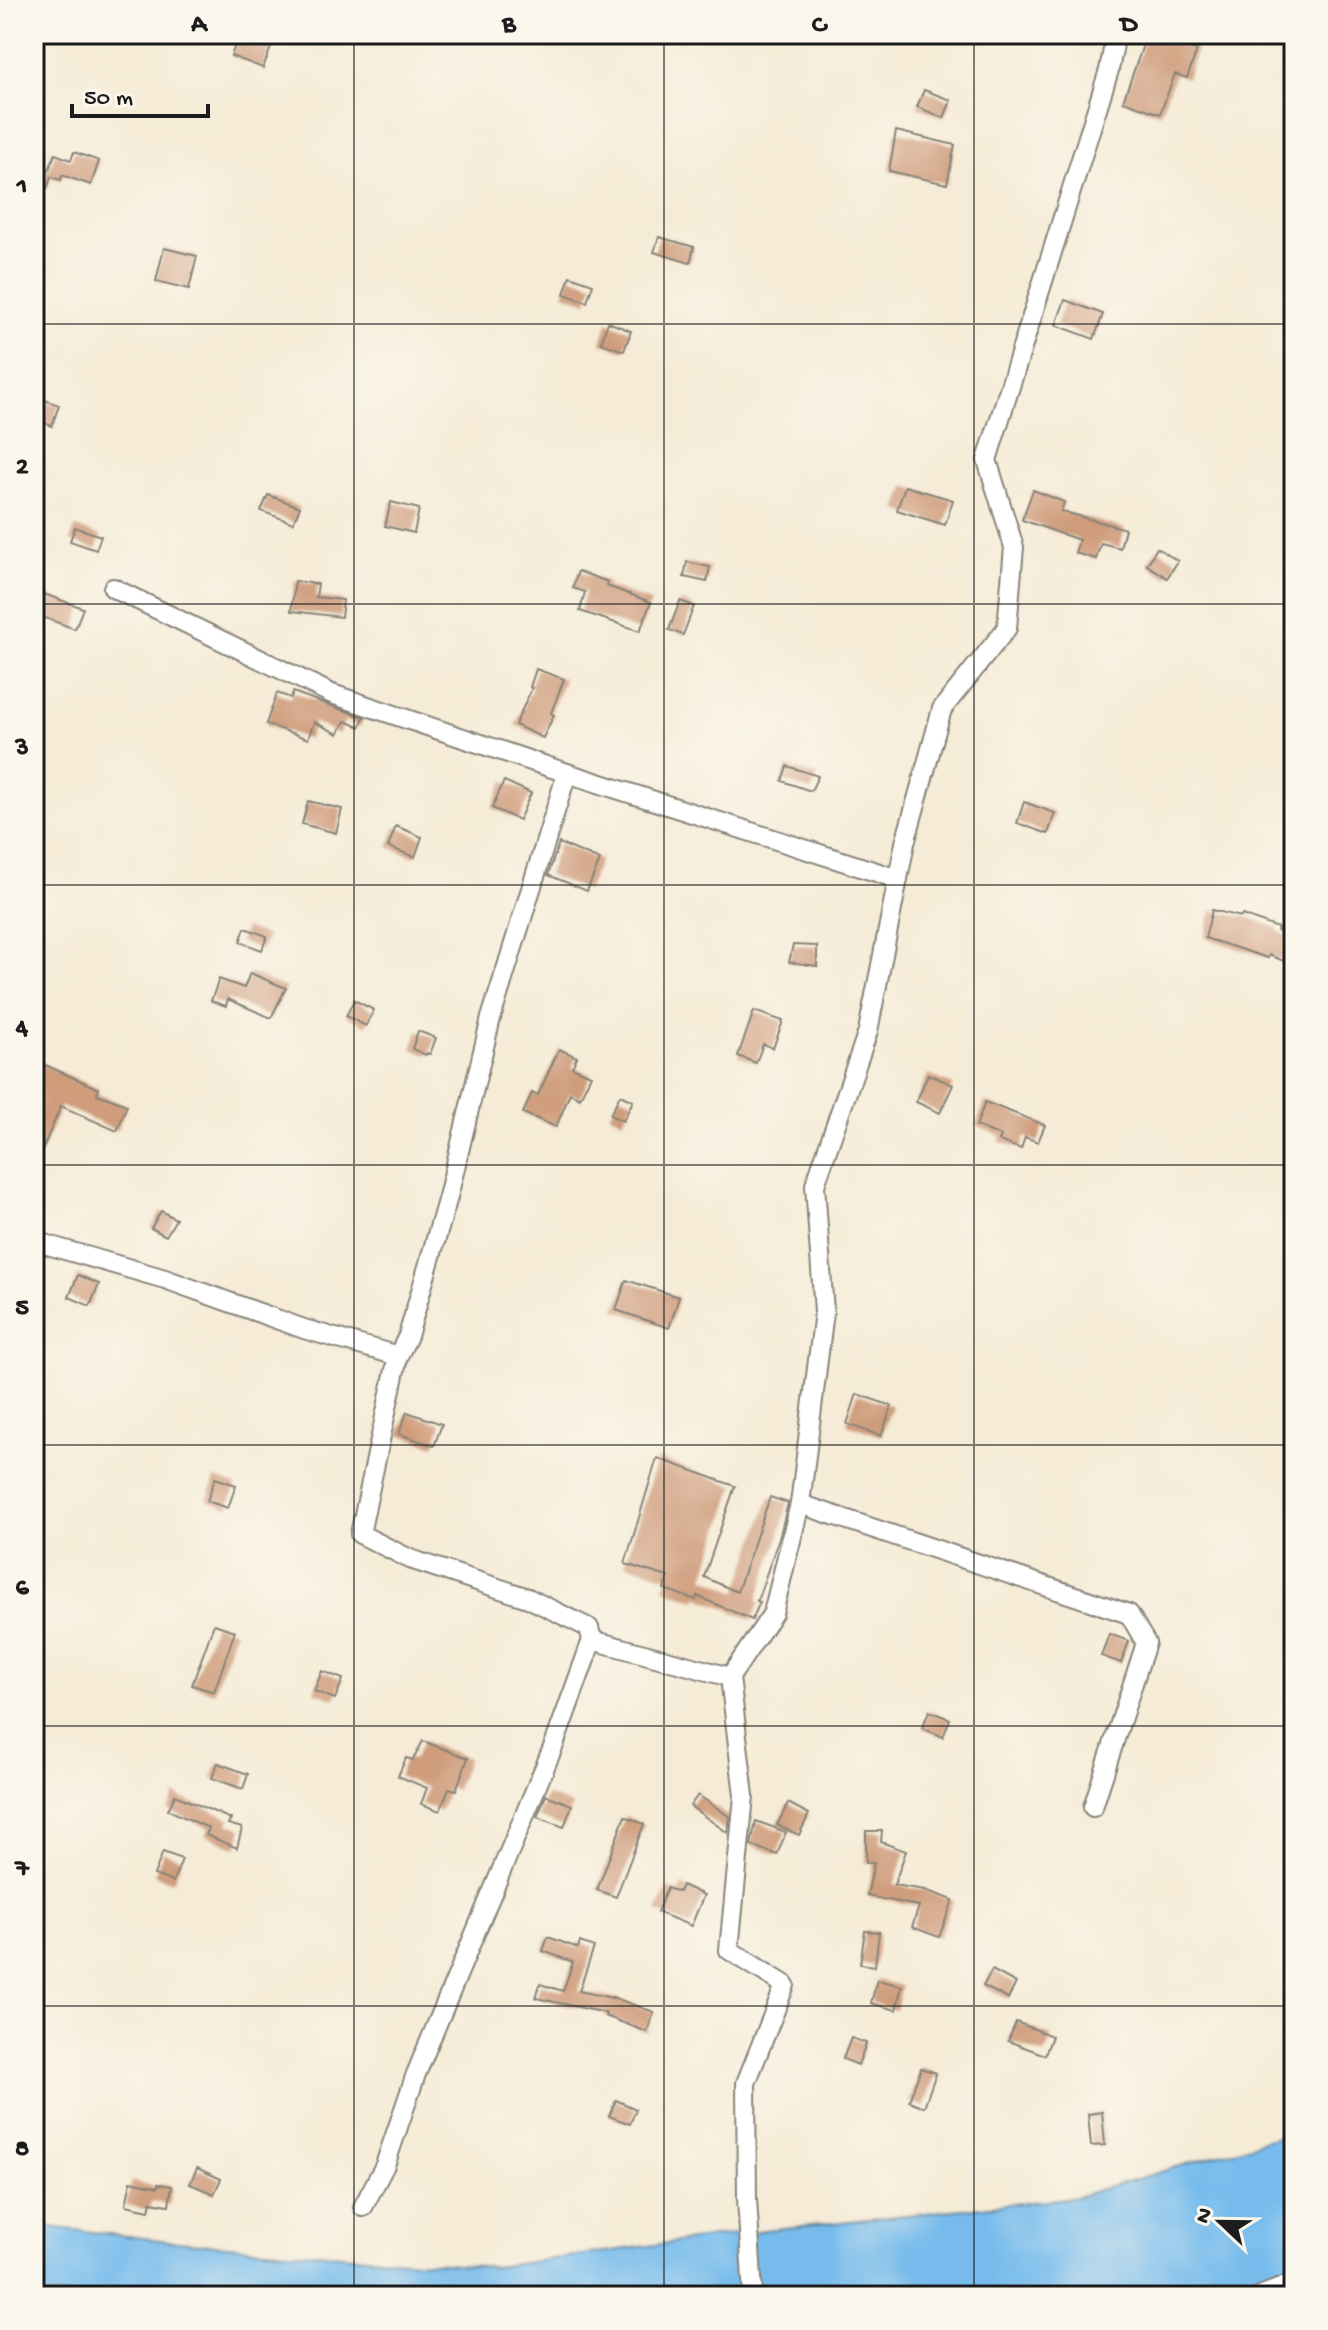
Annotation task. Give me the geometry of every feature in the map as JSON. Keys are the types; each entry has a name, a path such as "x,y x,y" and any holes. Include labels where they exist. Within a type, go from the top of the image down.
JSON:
{"street":[{"path":"753,2296 747,2199 746,2083 785,1985 729,1950 744,1796 730,1677 773,1613 800,1504 824,1312 815,1185 868,1031 905,843 942,709 1007,628 1014,547 987,460 1109,70 1116,34"},
{"path":"113,588 332,694 898,879"},
{"path":"363,2207 385,2165 416,2074 554,1745 592,1640 589,1628 528,1598 410,1559 360,1534 398,1356 408,1336 448,1197 491,1018 567,773"},
{"path":"34,1241 165,1279 304,1329 398,1356"},
{"path":"800,1504 1129,1614 1146,1643 1093,1807"},
{"path":"592,1640 730,1677"},
{"path":"1260,2296 1294,2283"}],"water":[{"path":"1294,2132 1294,2266 1201,2296 34,2296 34,2225 178,2242 494,2267 765,2230 1076,2197"}],"building":[{"path":"239,34 275,37 263,68 231,56"},
{"path":"1147,34 1197,50 1187,78 1175,74 1160,114 1123,101"},
{"path":"924,90 951,100 944,118 917,107"},
{"path":"896,131 955,145 947,184 889,171"},
{"path":"74,152 99,161 91,185 62,175 61,180 51,177 47,189 34,184 34,164 49,170 55,154 71,160"},
{"path":"659,237 694,247 690,263 654,252"},
{"path":"164,248 197,256 189,289 156,281"},
{"path":"570,276 593,284 587,302 564,294"},
{"path":"1065,300 1103,314 1094,339 1056,325"},
{"path":"608,322 631,331 624,351 601,343"},
{"path":"34,396 59,405 52,426 34,419"},
{"path":"905,486 953,500 945,525 897,510"},
{"path":"1033,490 1064,502 1061,511 1125,529 1120,548 1101,543 1096,559 1075,553 1079,540 1022,520"},
{"path":"268,495 300,507 293,523 261,511"},
{"path":"391,502 419,509 414,533 385,526"},
{"path":"75,527 101,536 96,550 70,541"},
{"path":"1157,548 1178,561 1167,578 1147,565"},
{"path":"687,562 710,567 707,582 684,577"},
{"path":"578,571 608,582 607,586 651,602 640,631 580,611 585,592 573,588"},
{"path":"295,581 318,584 316,597 343,600 341,617 291,611"},
{"path":"44,594 83,608 75,629 37,615"},
{"path":"680,601 694,606 683,635 669,630"},
{"path":"536,669 564,679 551,713 554,715 543,738 515,725 532,688"},
{"path":"293,692 364,717 360,727 345,721 338,734 314,722 308,739 266,724 277,693 291,698"},
{"path":"787,766 818,776 811,791 782,781"},
{"path":"504,781 531,793 519,820 492,808"},
{"path":"308,801 342,809 336,833 302,824"},
{"path":"1024,802 1055,813 1048,834 1017,823"},
{"path":"396,826 422,837 415,857 388,847"},
{"path":"559,843 600,860 587,891 548,875"},
{"path":"1212,910 1242,915 1278,928 1277,931 1294,938 1294,965 1205,938"},
{"path":"245,928 267,936 262,950 240,942"},
{"path":"793,945 817,946 817,966 789,962"},
{"path":"250,973 286,988 271,1018 228,999 226,1006 211,1001 219,979 244,988"},
{"path":"354,1000 374,1010 366,1026 346,1016"},
{"path":"754,1011 783,1021 773,1048 763,1044 756,1063 738,1056"},
{"path":"418,1031 436,1038 430,1054 412,1049"},
{"path":"559,1049 577,1057 572,1067 591,1075 580,1098 570,1093 556,1127 523,1113 532,1093 538,1095"},
{"path":"41,1063 99,1089 97,1094 127,1105 117,1131 61,1106 34,1169 34,1080"},
{"path":"928,1074 953,1085 940,1113 916,1102"},
{"path":"620,1095 633,1101 623,1121 610,1115"},
{"path":"985,1102 1045,1125 1038,1142 1025,1137 1021,1149 999,1141 1001,1136 976,1126"},
{"path":"161,1211 176,1219 166,1236 151,1228"},
{"path":"78,1275 99,1284 90,1306 69,1297"},
{"path":"626,1280 679,1297 669,1328 616,1310"},
{"path":"857,1394 892,1406 881,1436 847,1424"},
{"path":"407,1412 442,1424 434,1446 399,1434"},
{"path":"657,1458 735,1486 704,1577 737,1592 770,1497 788,1503 752,1620 697,1596 696,1600 664,1589 668,1577 625,1564"},
{"path":"215,1478 236,1485 228,1508 207,1501"},
{"path":"214,1624 235,1631 214,1692 192,1685"},
{"path":"1109,1634 1129,1641 1121,1663 1101,1656"},
{"path":"322,1671 343,1679 335,1699 314,1691"},
{"path":"929,1711 950,1719 943,1737 922,1728"},
{"path":"423,1741 468,1758 456,1790 449,1788 440,1811 421,1804 427,1788 398,1776 406,1758 413,1760"},
{"path":"218,1763 248,1774 243,1789 212,1778"},
{"path":"175,1795 231,1819 228,1824 242,1828 237,1848 206,1835 209,1828 168,1810"},
{"path":"546,1795 572,1805 564,1827 537,1817"},
{"path":"698,1795 730,1817 728,1833 690,1806"},
{"path":"788,1803 809,1814 799,1835 777,1825"},
{"path":"625,1816 644,1824 616,1897 597,1890"},
{"path":"756,1821 786,1832 777,1855 751,1845"},
{"path":"866,1831 882,1831 881,1842 906,1851 894,1885 925,1890 953,1900 939,1937 912,1927 919,1906 867,1896 874,1863 866,1863"},
{"path":"163,1852 182,1859 173,1882 154,1875"},
{"path":"682,1885 704,1895 691,1926 657,1912 667,1888 679,1892"},
{"path":"865,1931 879,1932 875,1966 860,1964"},
{"path":"548,1937 578,1948 580,1942 594,1947 579,1991 612,1997 654,2012 647,2032 605,2016 606,2013 536,1998 540,1984 563,1991 573,1962 543,1951"},
{"path":"992,1970 1016,1983 1008,1999 983,1986"},
{"path":"877,1980 902,1986 896,2010 871,2003"},
{"path":"1016,2022 1052,2036 1045,2055 1008,2041"},
{"path":"851,2038 866,2043 858,2065 843,2059"},
{"path":"921,2068 936,2073 924,2107 909,2101"},
{"path":"616,2100 636,2109 630,2124 609,2116"},
{"path":"1102,2112 1105,2145 1091,2146 1088,2114"},
{"path":"197,2168 221,2179 214,2194 190,2184"},
{"path":"131,2181 158,2187 158,2184 172,2186 169,2205 151,2202 149,2210 126,2205"}]}
